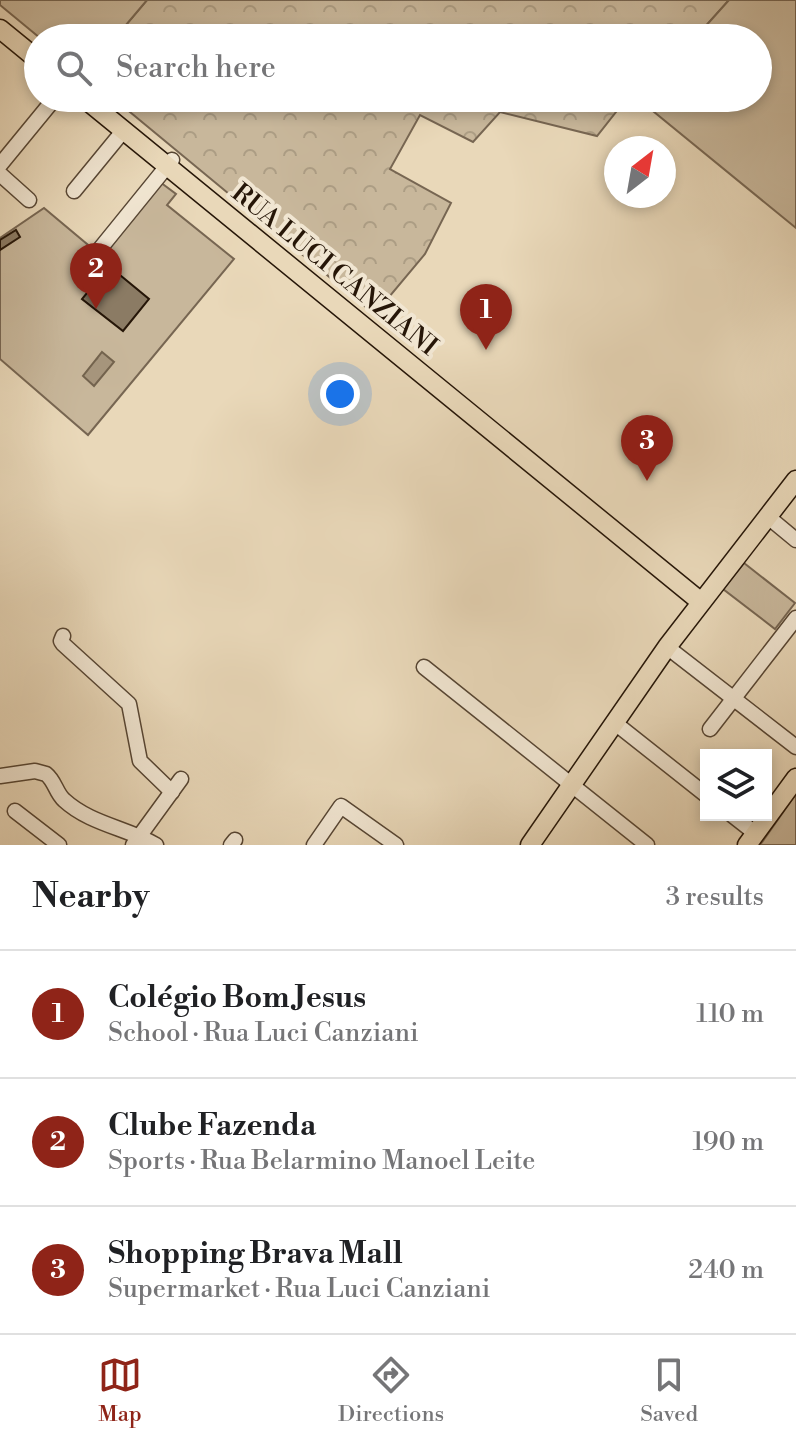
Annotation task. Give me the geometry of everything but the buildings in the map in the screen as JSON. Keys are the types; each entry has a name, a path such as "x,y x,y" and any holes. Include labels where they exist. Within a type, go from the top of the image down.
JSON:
{"main road":[{"path":"0,19 24,39"},
{"path":"3,38 24,51"},
{"name":"RUA LUCI CANZIANI","path":"102,112 170,163"},
{"name":"RUA LUCI CANZIANI","path":"113,112 170,163 704,599"},
{"path":"530,845 667,647 796,480"},
{"path":"751,839 796,778"}],"street":[{"path":"0,165 44,112"},
{"path":"74,191 124,130"},
{"path":"99,250 170,163"},
{"path":"0,174 29,200"},
{"path":"767,516 796,540"},
{"path":"710,729 796,618"},
{"path":"63,636 63,644 129,704 140,761 172,792"},
{"path":"667,647 796,747"},
{"path":"424,667 647,845"},
{"path":"615,723 700,790"},
{"path":"0,776 35,771 46,774 61,797 85,815 136,840 156,845"},
{"path":"136,840 181,779"},
{"path":"314,845 341,806 396,845"},
{"path":"15,811 59,845"},
{"path":"737,821 751,839"}],"green space":[{"path":"0,0 94,24 26,24"},
{"path":"0,0 147,0 127,24 24,25 0,5"},
{"path":"147,0 729,0 708,24 127,24"},
{"path":"729,0 796,0 796,228 654,112 772,112 772,24 708,24"},
{"path":"130,112 500,112 473,142 420,115 390,169 451,203 425,254 379,309 368,309"},
{"path":"500,112 616,112 597,136"},
{"path":"160,182 176,194 167,205 234,259 88,435 0,359 0,238 44,208 99,254"},
{"path":"744,563 795,603 775,629 723,589"},
{"path":"796,794 796,845 760,845 791,801"}],"water":[{"path":"102,352 114,362 94,386 83,376"}],"place":[{"name":"Clube Fazenda","path":"96,309"},
{"name":"Colégio Bom Jesus","path":"486,350"},
{"name":"Shopping Brava Mall","path":"647,481"}]}
